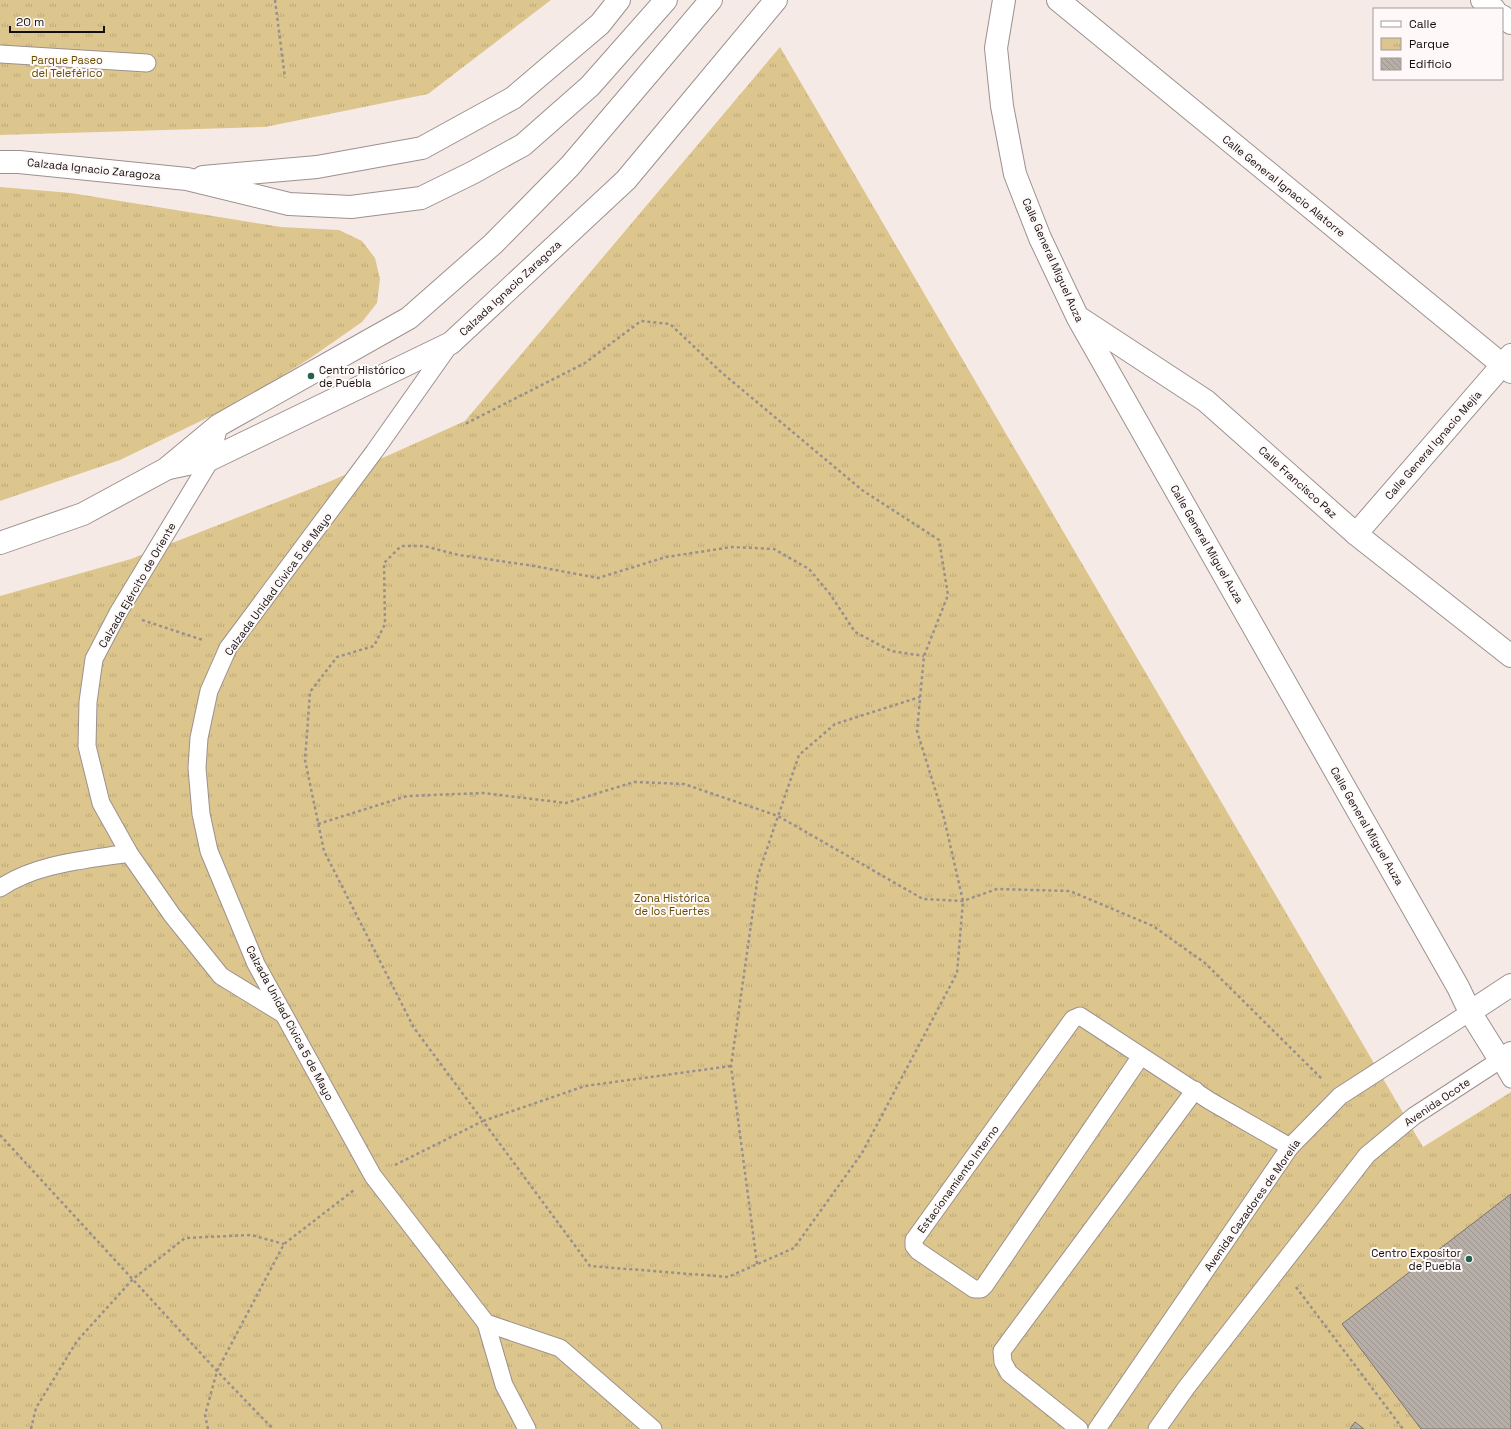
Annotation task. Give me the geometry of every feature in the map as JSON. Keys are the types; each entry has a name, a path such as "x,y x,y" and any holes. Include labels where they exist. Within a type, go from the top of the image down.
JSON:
{"main road":[{"name":"Calzada Ignacio Zaragoza","path":"187,178 317,167 422,148 513,98 600,24 620,0"},
{"name":"Calzada Ignacio Zaragoza","path":"0,162 19,162 187,178 289,204 351,207 421,198 472,173 523,145 590,86 666,0"},
{"name":"Calzada Ignacio Zaragoza","path":"0,543 83,514 166,468 219,425 409,318 493,244 570,166 711,0"},
{"name":"Calzada Ignacio Zaragoza","path":"166,468 211,459 451,343 626,180 776,0"},
{"name":"Calle General Miguel Auza","path":"1004,0 996,48 1002,106 1015,174 1040,238 1078,318 1458,987 1470,1012 1507,1064"},
{"name":"Calle General Ignacio Alatorre","path":"1058,0 1508,364"},
{"path":"1482,0 1493,8"},
{"path":"1503,17 1511,23"},
{"name":"Calle Francisco Paz","path":"1078,318 1206,400 1356,534 1511,656"},
{"name":"Calle General Ignacio Mejía","path":"1356,534 1508,364"},
{"name":"Avenida Cazadores de Morelia","path":"1470,1012 1511,985"}],"lane":[{"path":"0,54 147,63"},
{"name":"Calzada Unidad Cívica 5 de Mayo","path":"451,343 374,452 228,648 209,690 199,738 197,768 201,814 209,851 256,964 373,1176 486,1323"},
{"name":"Calzada Ejército de Oriente","path":"219,425 211,459 118,613 94,659 88,702 87,746 101,803 129,853 172,915 221,976 284,1014"},
{"path":"0,888 45,867 129,853"},
{"name":"Avenida Cazadores de Morelia","path":"1097,1429 1290,1147 1340,1096 1470,1012"},
{"name":"Estacionamiento Interno","path":"1080,1016 1141,1056 986,1286 980,1289 974,1289 918,1251 914,1246 914,1240 1073,1019 1080,1016"},
{"path":"1141,1056 1210,1101 1290,1147"},
{"name":"Avenida Ocote","path":"1280,1266 1367,1155 1414,1116 1507,1064"},
{"path":"1079,1429 1009,1373 1003,1362 1002,1351 1195,1090"},
{"path":"1157,1429 1186,1388 1280,1266"},
{"path":"486,1323 504,1385 527,1429"},
{"path":"486,1323 560,1348 653,1429"}],"path":[{"path":"275,0 285,78"},
{"path":"465,424 585,363 641,321 670,324 721,372 862,490 939,540 948,595 924,656 917,731 944,818 963,901 957,973 862,1153 794,1248 728,1277 590,1266 414,1028 324,851 305,760 310,692 337,657 374,646 385,624 384,563 401,546 424,546 459,555 534,566 598,578 666,557 732,547 774,549 809,569 830,594 855,632 891,651 924,656"},
{"path":"118,613 228,648"},
{"path":"757,1264 731,1066 758,875 798,755 835,724 920,697"},
{"path":"318,824 407,796 483,793 566,803 634,782 684,784 778,816 923,898 963,901 997,889 1070,891 1153,926 1205,963 1340,1096"},
{"path":"208,1429 205,1415 216,1371 284,1244 373,1176 483,1121 585,1086 731,1066"},
{"path":"0,1136 216,1371 273,1429"},
{"path":"31,1429 36,1408 77,1341 133,1279 185,1238 251,1235 284,1244"},
{"path":"1280,1266 1402,1429"}],"green space":[{"name":"Parque Paseo del Teleférico","path":"0,0 551,0 428,94 265,127 0,135"},
{"name":"Zona Histórica de los Fuertes","path":"780,47 1423,1147 1511,1092 1511,1429 0,1429 0,596 131,559 331,481 465,421"},
{"path":"0,187 71,193 281,227 339,230 362,241 375,258 380,279 377,303 362,322 309,359 240,402 120,460 0,501"}],"building":[{"name":"Centro Expositor de Puebla","path":"1511,1194 1511,1429 1421,1429 1342,1324"},
{"path":"1355,1422 1364,1429 1350,1429"}],"place":[{"name":"Centro Histórico de Puebla","path":"311,376"},
{"name":"Centro Expositor de Puebla","path":"1469,1259"}]}
